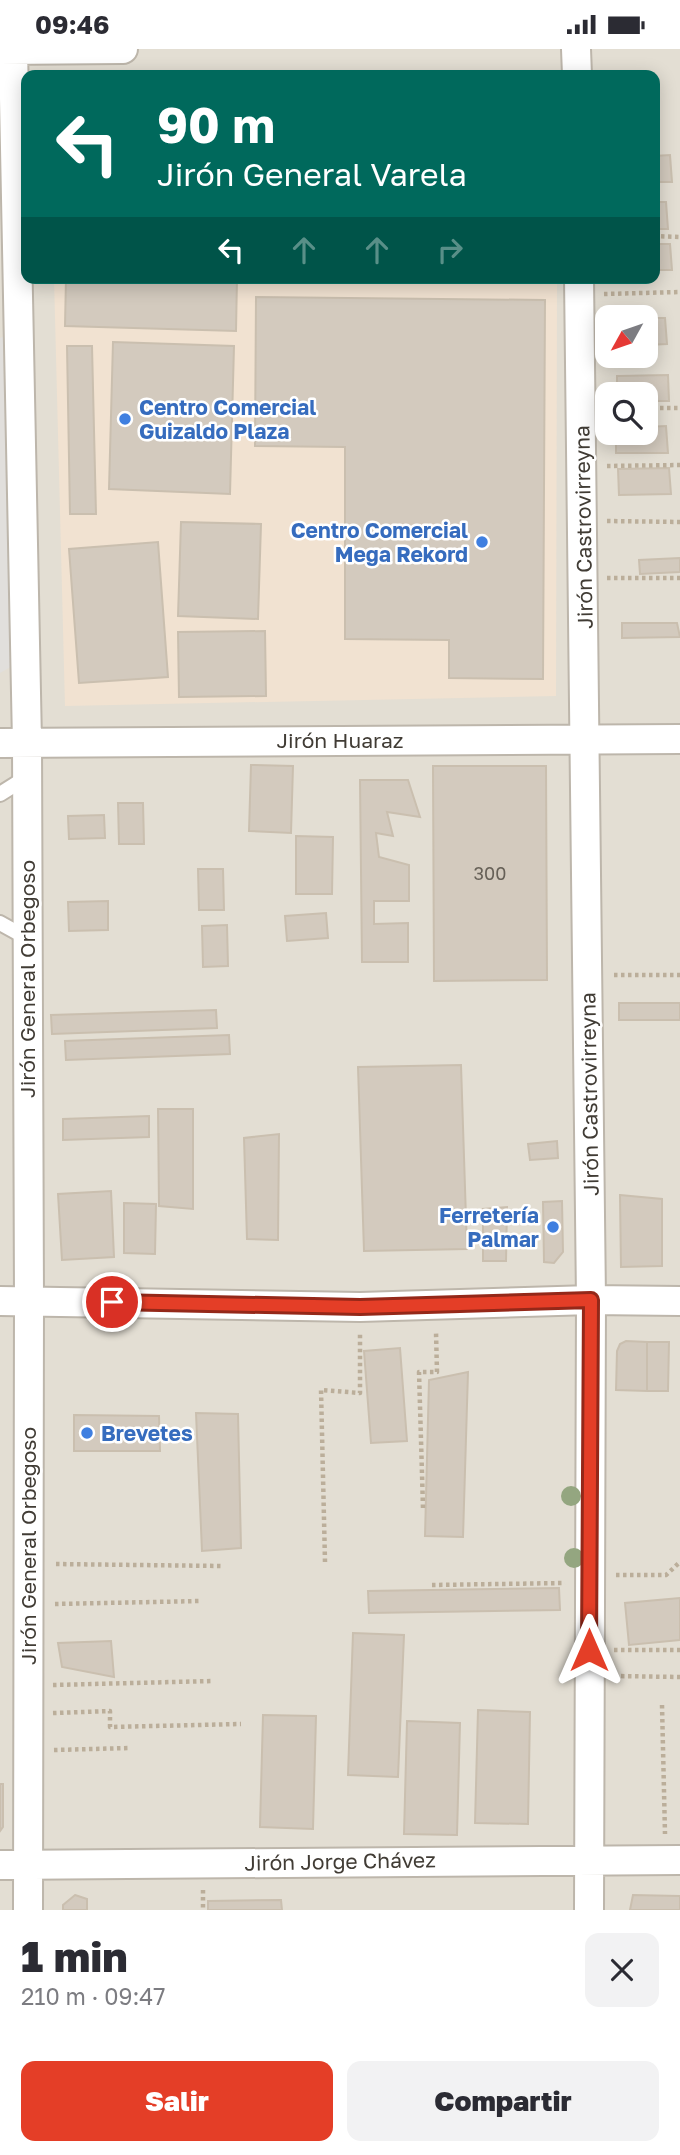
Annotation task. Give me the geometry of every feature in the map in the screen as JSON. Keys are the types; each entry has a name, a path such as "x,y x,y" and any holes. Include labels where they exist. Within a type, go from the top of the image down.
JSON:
{"street":[{"path":"9,50 123,49"},
{"path":"576,49 577,70"},
{"name":"Jirón General Orbegoso","path":"9,50 13,742 27,777 30,1300 27,1750 14,1865 27,1910"},
{"name":"Jirón Castrovirreyna","path":"579,286 591,1300 589,1910"},
{"name":"Jirón Huaraz","path":"13,742 680,739"},
{"path":"0,1301 360,1307 591,1300 680,1301"},
{"name":"Jirón Jorge Chávez","path":"14,1865 673,1860"}],"lane":[{"path":"0,794 27,777"},
{"path":"0,923 27,938"}],"path":[{"path":"660,236 680,237"},
{"path":"579,286 680,292"},
{"path":"658,408 680,408"},
{"path":"582,466 680,465"},
{"path":"582,521 680,522"},
{"path":"583,578 680,578"},
{"path":"588,975 680,975"},
{"path":"423,1508 419,1372 437,1372 435,1304"},
{"path":"325,1562 321,1390 360,1393 360,1307"},
{"path":"432,1585 666,1575 680,1562"},
{"path":"28,1564 223,1566"},
{"path":"28,1604 201,1601"},
{"path":"589,1663 680,1650"},
{"path":"589,1663 680,1677"},
{"path":"28,1685 213,1681"},
{"path":"663,1705 673,1860"},
{"path":"28,1714 110,1711 110,1727 240,1724"},
{"path":"27,1750 130,1748"}],"shaded area":[{"path":"0,49 680,49 680,1910 0,1910"},
{"path":"54,284 557,284 556,696 65,706"},
{"path":"18,330 25,659 0,673 0,338"}],"building":[{"path":"670,155 672,182 660,182 660,156"},
{"path":"660,202 666,202 668,229 660,229"},
{"path":"660,244 670,244 672,270 660,270"},
{"path":"66,284 237,284 236,331 65,326"},
{"path":"256,297 545,300 543,679 449,678 449,640 345,639 345,447 255,446"},
{"path":"658,318 665,318 667,344 658,344"},
{"path":"113,342 234,346 230,494 109,489"},
{"path":"67,346 92,346 96,514 70,514"},
{"path":"668,375 669,401 658,401 658,382 617,382 617,376"},
{"path":"658,426 666,426 668,453 616,453 616,445 658,445"},
{"path":"669,468 671,494 619,495 618,469"},
{"path":"181,522 261,524 258,619 178,616"},
{"path":"158,542 168,677 79,683 69,549"},
{"path":"680,558 680,572 640,574 639,560"},
{"path":"622,623 677,623 680,637 622,638"},
{"path":"265,631 266,696 179,697 178,632"},
{"path":"251,765 293,766 291,833 249,831"},
{"path":"433,766 546,766 547,980 434,981"},
{"path":"360,780 408,780 420,817 387,812 393,836 376,833 379,857 409,865 409,901 374,901 374,924 408,923 408,962 362,962"},
{"path":"118,803 143,803 144,844 119,844"},
{"path":"104,815 105,838 69,839 68,816"},
{"path":"296,836 333,837 332,894 296,894"},
{"path":"198,869 223,869 224,910 199,910"},
{"path":"108,901 108,930 69,931 68,902"},
{"path":"326,913 328,938 287,941 285,916"},
{"path":"227,925 228,966 203,967 202,926"},
{"path":"619,1003 680,1003 680,1020 619,1020"},
{"path":"216,1010 217,1028 52,1034 51,1015"},
{"path":"229,1035 230,1054 66,1060 65,1041"},
{"path":"461,1065 467,1249 364,1251 358,1067"},
{"path":"158,1109 193,1109 193,1209 159,1206"},
{"path":"149,1116 149,1137 63,1140 63,1119"},
{"path":"279,1134 278,1240 247,1239 244,1138"},
{"path":"557,1141 558,1158 530,1160 528,1144"},
{"path":"111,1191 114,1257 62,1260 58,1194"},
{"path":"620,1195 662,1199 662,1266 621,1267"},
{"name":"Ferretería Palmar","path":"562,1201 563,1252 554,1263 544,1262 543,1202"},
{"path":"124,1203 156,1204 155,1254 124,1253"},
{"path":"507,1207 506,1261 483,1261 483,1209"},
{"path":"626,1341 647,1342 647,1391 616,1390 617,1351 620,1344"},
{"path":"647,1342 669,1342 668,1391 647,1391"},
{"path":"400,1348 407,1441 371,1443 364,1351"},
{"path":"468,1372 463,1537 425,1536 429,1380"},
{"path":"196,1413 238,1414 241,1548 202,1551"},
{"path":"74,1415 159,1416 160,1451 74,1451"},
{"path":"559,1588 560,1610 369,1613 368,1591"},
{"path":"680,1598 680,1640 629,1645 625,1603"},
{"path":"353,1633 404,1635 398,1777 348,1775"},
{"path":"111,1641 114,1677 62,1667 58,1643"},
{"path":"478,1710 530,1712 528,1824 475,1823"},
{"path":"263,1715 316,1716 313,1829 260,1827"},
{"path":"407,1721 460,1723 457,1835 404,1834"},
{"path":"0,1784 3,1784 3,1827 0,1831"},
{"path":"75,1895 87,1899 87,1910 63,1910 63,1905"},
{"path":"633,1895 680,1896 680,1910 630,1910"},
{"path":"281,1900 282,1910 208,1910 208,1901"}],"place":[{"name":"Centro Comercial Guizaldo Plaza","path":"125,419"},
{"name":"Centro Comercial Mega Rekord","path":"482,542"},
{"name":"Ferretería Palmar","path":"553,1227"},
{"name":"Brevetes","path":"87,1433"}],"route":[{"path":"112,1302 360,1307 591,1300 589,1650"}]}
